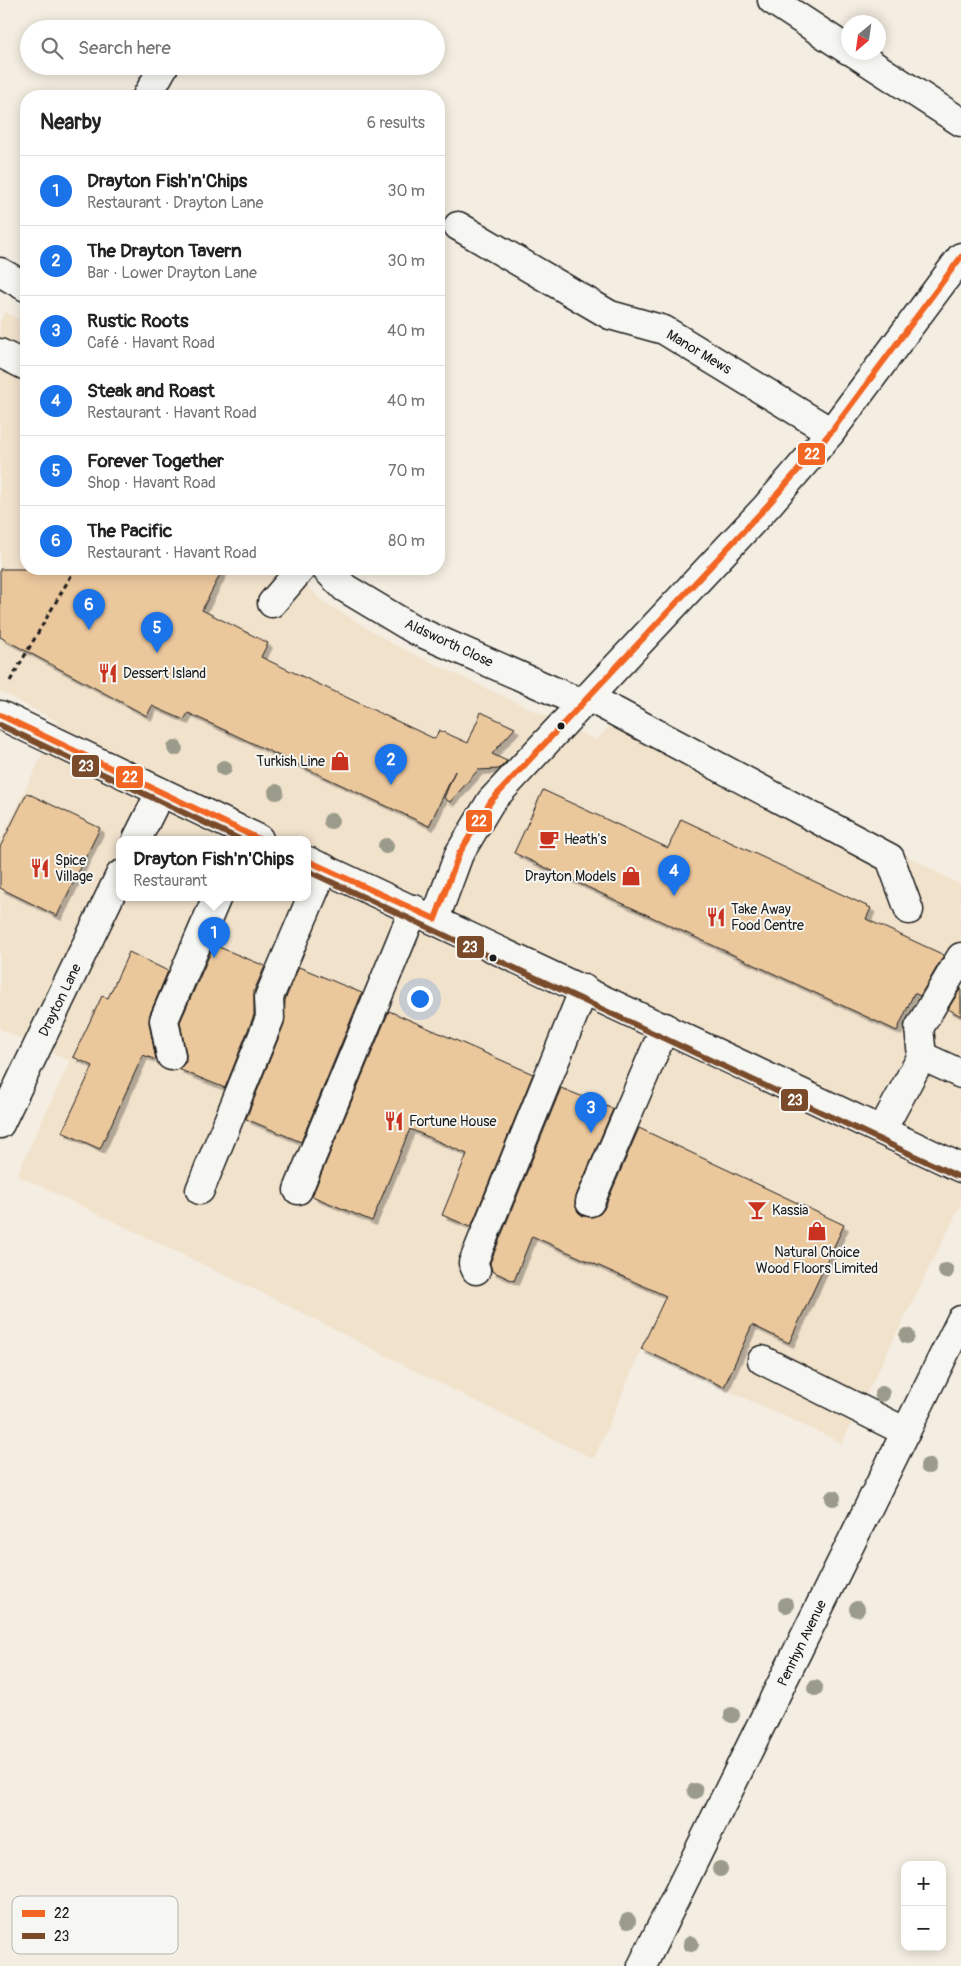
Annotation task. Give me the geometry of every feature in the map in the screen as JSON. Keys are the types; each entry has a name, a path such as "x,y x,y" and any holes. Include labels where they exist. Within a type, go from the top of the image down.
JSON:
{"street":[{"path":"772,0 841,45"},
{"path":"865,60 961,122"},
{"path":"150,90 159,75"},
{"name":"Manor Mews","path":"458,226 610,315 664,330 831,432"},
{"path":"298,1190 425,914 491,801 767,506 831,432 961,257"},
{"path":"0,272 20,284"},
{"path":"0,353 20,363"},
{"path":"272,604 296,575"},
{"name":"Aldsworth Close","path":"332,575 346,588 415,630 584,700 890,858 909,910"},
{"path":"0,715 247,836"},
{"path":"139,836 160,793"},
{"path":"311,878 316,864 961,1168"},
{"name":"Drayton Lane","path":"0,1124 116,883"},
{"path":"171,1056 164,1020 215,901"},
{"path":"200,1190 270,1018 269,997 303,901"},
{"path":"882,1130 922,1056 919,1028 961,957"},
{"path":"476,1270 473,1263 584,989"},
{"path":"590,1202 666,1028"},
{"path":"922,1056 961,1074"},
{"name":"Penrhyn Avenue","path":"642,1966 961,1320"},
{"path":"762,1360 906,1432"}],"path":[{"path":"9,683 72,575"}],"shaded area":[{"path":"5,312 20,320 20,575 298,575 321,600 393,644 596,740 631,706 961,885 961,1204 842,1443 641,1350 594,1459 425,1376 289,1306 17,1175 70,1061 0,1029 0,842 58,722 0,691 0,322"}],"building":[{"path":"0,569 20,569 20,575 220,575 202,610 268,643 261,657 435,739 439,730 468,743 481,712 515,728 492,754 507,761 499,769 478,770 450,802 444,798 455,771 429,826 188,713 184,720 152,706 147,716 0,637"},
{"path":"543,790 668,848 681,819 871,908 866,919 944,955 920,996 914,993 897,1031 514,853"},
{"name":"Spice Village","path":"27,793 100,828 57,916 0,888 0,847"},
{"path":"214,945 265,966 254,991 254,1015 225,1088 178,1069 186,1062 180,1022"},
{"path":"129,952 168,971 150,1014 149,1023 156,1060 143,1055 100,1149 62,1132 93,1066 73,1057 102,996 108,998"},
{"path":"299,967 362,993 301,1142 246,1119 284,1024 285,1000"},
{"path":"961,988 961,1016 948,1009"},
{"path":"389,1011 533,1074 471,1227 442,1215 467,1154 410,1129 372,1221 312,1196"},
{"path":"561,1088 613,1109 576,1196 575,1204 578,1212 583,1216 592,1217 600,1214 604,1209 639,1128 844,1225 789,1343 752,1325 724,1387 641,1349 666,1296 532,1236 514,1281 492,1271 490,1263"}],"transit line":[{"name":"22","path":"311,862 435,919 459,854 491,801 767,506 831,432 961,257"},
{"name":"22","path":"0,715 253,836"},
{"name":"23","path":"0,725 233,836"},
{"name":"23","path":"311,872 957,1176"}],"place":[{"name":"The Pacific","path":"89,630"},
{"name":"Forever Together","path":"157,653"},
{"name":"Dessert Island","path":"108,673"},
{"name":"Turkish Line","path":"340,761"},
{"name":"The Drayton Tavern","path":"391,785"},
{"name":"Heath's","path":"549,839"},
{"name":"Spice Village","path":"40,868"},
{"name":"Drayton Models","path":"631,876"},
{"name":"Steak and Roast","path":"674,896"},
{"name":"Take Away Food Centre","path":"716,917"},
{"name":"Drayton Fish'n'Chips","path":"214,958"},
{"name":"Fortune House","path":"394,1121"},
{"name":"Rustic Roots","path":"591,1133"},
{"name":"Kassia","path":"757,1210"},
{"name":"Natural Choice Wood Floors Limited","path":"817,1231"}]}
